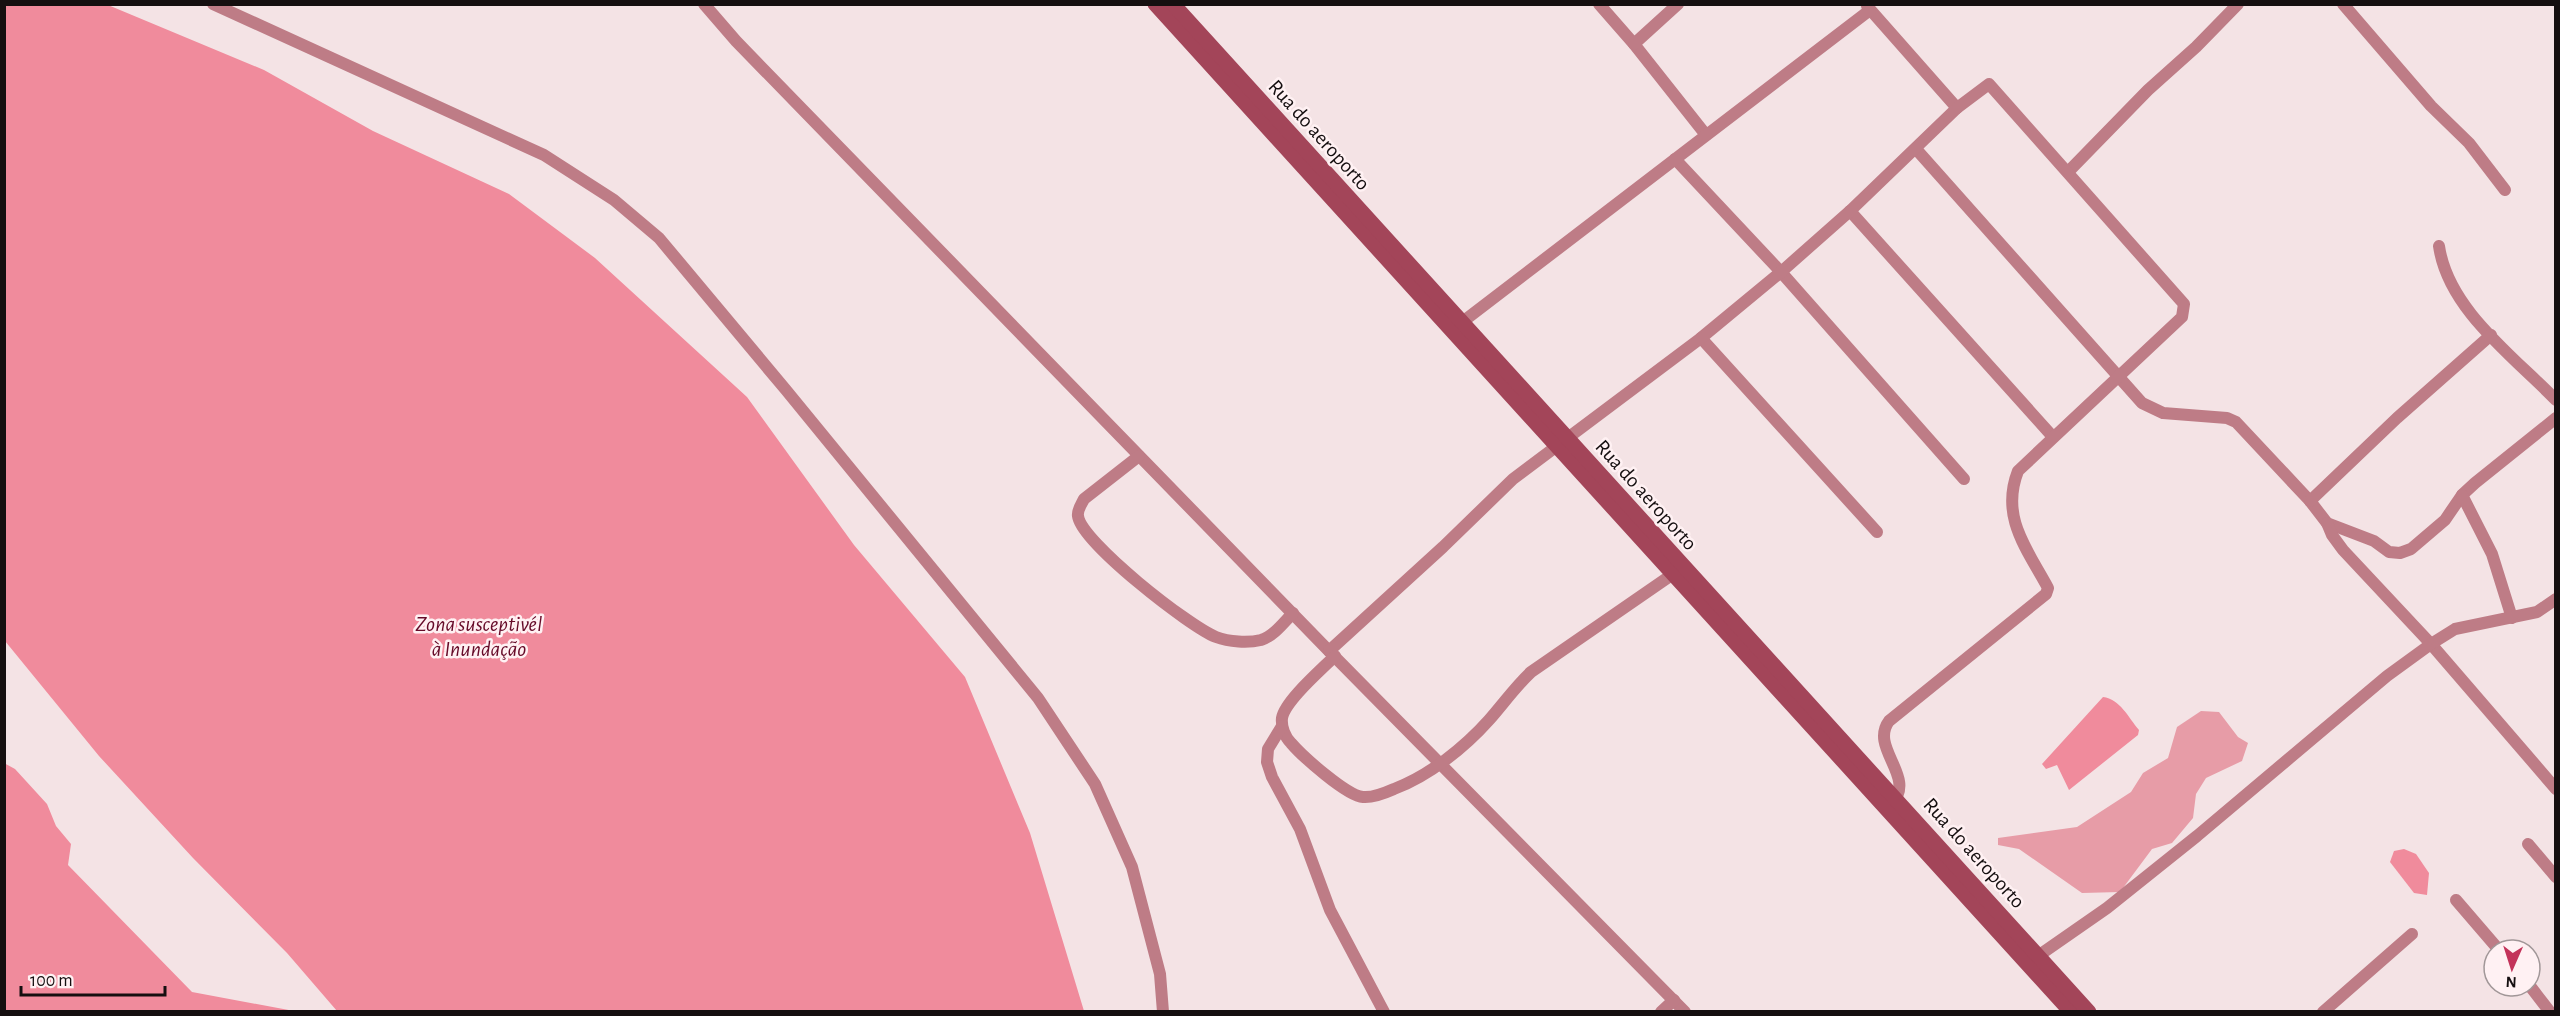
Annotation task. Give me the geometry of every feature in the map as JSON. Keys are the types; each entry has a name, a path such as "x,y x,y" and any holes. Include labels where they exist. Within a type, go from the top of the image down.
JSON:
{"main road":[{"name":"Rua do aeroporto","path":"1155,4 1892,804 2071,1011"},
{"name":"Rua do aeroporto","path":"1173,4 1461,323 1672,574 2089,1011"}],"street":[{"path":"213,4 544,154 614,200 659,238 1038,698 1095,784 1132,867 1160,974 1163,1011"},
{"path":"1599,4 1634,44 1706,135"},
{"path":"1634,44 1678,4"},
{"path":"2068,172 2148,90 2196,47 2238,4"},
{"path":"2343,4 2431,106 2469,143 2505,190"},
{"path":"712,7 736,41 1332,654 1685,1011"},
{"path":"1461,323 1868,7 1957,108"},
{"path":"1672,574 1531,672 1513,688 1484,725 1441,762 1394,790 1364,797 1350,791 1316,767 1289,742 1282,726 1282,715 1288,705 1332,654 1503,488 1701,338 1781,272 1917,149 1957,108 1989,84 2184,304 2182,317 2018,471 2012,487 2011,508 2018,534 2048,588 2046,594 1889,721 1884,728 1884,745 1898,773 1892,804"},
{"path":"1917,149 2142,404 2163,413 2227,418 2236,422 2310,501 2327,523 2332,536 2343,550 2431,644 2556,789"},
{"path":"1675,159 1781,272 1964,479"},
{"path":"1850,211 2053,437"},
{"path":"2439,246 2444,269 2470,316 2556,400"},
{"path":"2310,501 2397,418 2491,335"},
{"path":"1701,338 1877,532"},
{"path":"2327,523 2374,541 2389,552 2400,553 2411,549 2445,520 2462,495 2556,418"},
{"path":"1139,456 1084,500 1079,508 1078,517 1083,527 1114,561 1183,619 1216,637 1241,642 1265,639 1293,613"},
{"path":"2462,495 2492,554 2512,618"},
{"path":"2038,956 2107,908 2197,837 2387,676 2431,644 2455,629 2537,612 2556,599"},
{"path":"1282,726 1268,749 1267,762 1272,777 1300,829 1330,910 1384,1011"},
{"path":"2528,844 2556,877"},
{"path":"2456,900 2489,938"},
{"path":"2323,1011 2412,934"},
{"path":"2540,998 2550,1011"},
{"path":"1661,1011 1674,1000"}],"shaded area":[{"path":"2201,711 2219,712 2238,737 2248,743 2242,761 2206,778 2196,794 2193,818 2172,843 2152,849 2120,892 2082,893 2019,849 1998,845 1998,838 2077,827 2131,792 2143,773 2168,758 2177,727"}],"water":[{"name":"Zona susceptivél à Inundação","path":"4,5 108,5 264,70 373,131 509,194 595,258 747,397 854,545 965,677 1030,833 1084,1011 337,1011 287,953 193,858 99,756 5,641"},
{"path":"2103,697 2114,701 2123,709 2139,730 2138,735 2069,790 2057,765 2046,769 2042,764"},
{"path":"4,763 15,769 47,804 56,826 71,844 68,865 192,992 294,1011 5,1011"},
{"path":"2404,849 2416,854 2429,873 2427,895 2414,893 2390,862 2394,851"}]}
